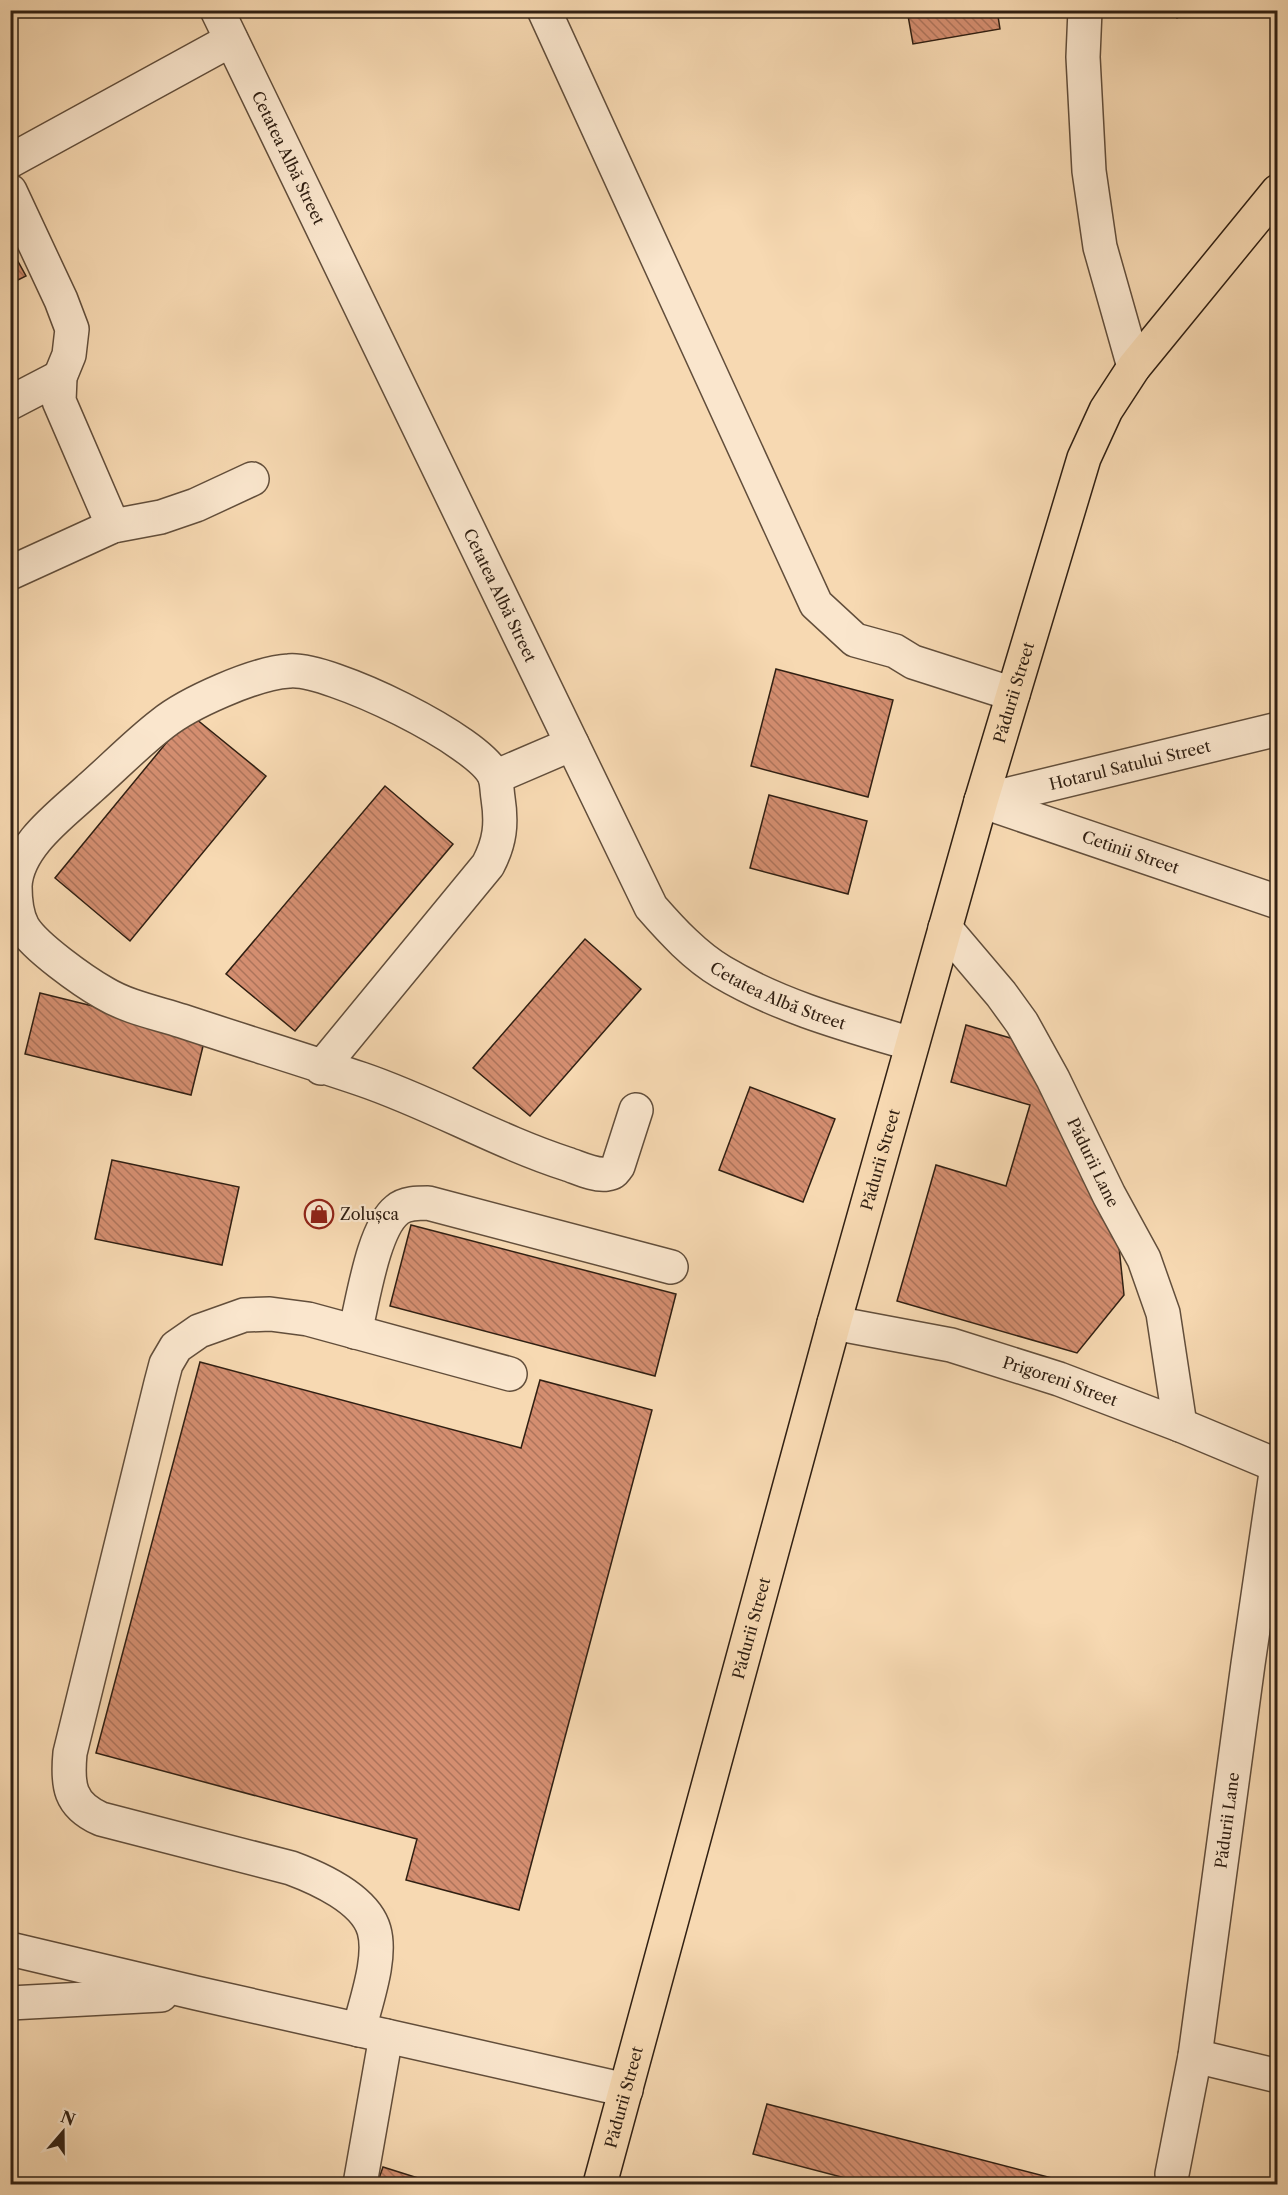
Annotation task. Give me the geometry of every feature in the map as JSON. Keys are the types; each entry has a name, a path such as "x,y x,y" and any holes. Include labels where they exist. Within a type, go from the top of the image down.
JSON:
{"main road":[{"name":"Pădurii Street","path":"600,2184 912,1044 981,801 1084,458 1106,410 1134,367 1278,191"}],"street":[{"name":"Cetatea Albă Street","path":"217,10 651,907 678,938 721,972 825,1018 912,1044"},
{"path":"544,10 816,604 855,640 896,651 913,662 1013,694"},
{"path":"1084,10 1083,57 1091,182 1100,247 1134,367"},
{"path":"10,161 231,40"},
{"path":"10,191 61,300 72,329 69,355 60,377 59,401 112,526"},
{"path":"10,403 60,377"},
{"path":"10,573 112,526 161,517 196,505 252,478"},
{"path":"321,1068 488,865 500,836 500,812 495,777 486,764 469,750 429,725 364,691 317,674 290,670 218,692 164,722 43,830 21,864 15,885 17,909 23,927 42,947 106,994 321,1068 362,1080 412,1099 529,1152 600,1174 614,1172 618,1166 636,1110"},
{"name":"Hotarul Satului Street","path":"981,801 1278,729"},
{"path":"495,777 572,744"},
{"name":"Cetinii Street","path":"981,801 1136,856 1278,902"},
{"name":"Pădurii Lane","path":"945,928 1001,994 1022,1023 1053,1079 1109,1195 1144,1259 1163,1312 1180,1425"},
{"path":"355,1332 378,1241 385,1223 399,1208 413,1204 428,1203 671,1267"},
{"path":"360,2184 372,2033 376,1946 374,1929 364,1913 346,1896 321,1879 291,1868 87,1813 69,1787 69,1753 166,1364 176,1347 199,1331 244,1315 270,1314 308,1319 510,1374"},
{"name":"Prigoreni Street","path":"834,1323 951,1345 1059,1379 1180,1425 1277,1466"},
{"name":"Pădurii Lane","path":"1172,2174 1195,2056 1277,1466"},
{"path":"10,1949 626,2090"},
{"path":"10,2003 196,1993"},
{"path":"1195,2056 1278,2076"}],"building":[{"path":"907,10 997,10 1000,29 913,44"},
{"path":"1174,10 1194,10 1177,18"},
{"path":"10,247 26,276 10,284"},
{"path":"776,669 893,700 868,797 751,766"},
{"path":"190,714 266,776 130,941 55,878"},
{"path":"385,786 453,844 295,1031 226,974"},
{"path":"769,795 867,821 848,894 750,868"},
{"path":"585,939 641,989 530,1116 473,1068"},
{"path":"40,993 206,1034 191,1095 25,1054"},
{"path":"966,1025 1017,1040 1116,1218 1124,1295 1077,1353 897,1301 936,1165 1006,1186 1030,1105 951,1082"},
{"path":"750,1087 835,1119 803,1202 719,1170"},
{"path":"112,1160 239,1187 222,1265 95,1239"},
{"path":"411,1225 676,1294 655,1376 390,1306"},
{"path":"200,1362 521,1448 540,1380 652,1410 519,1910 406,1880 417,1839 96,1753"},
{"path":"767,2104 1075,2184 868,2184 753,2154"},
{"path":"383,2167 437,2184 377,2184"}],"place":[{"name":"Zolușca","path":"319,1214"}]}
